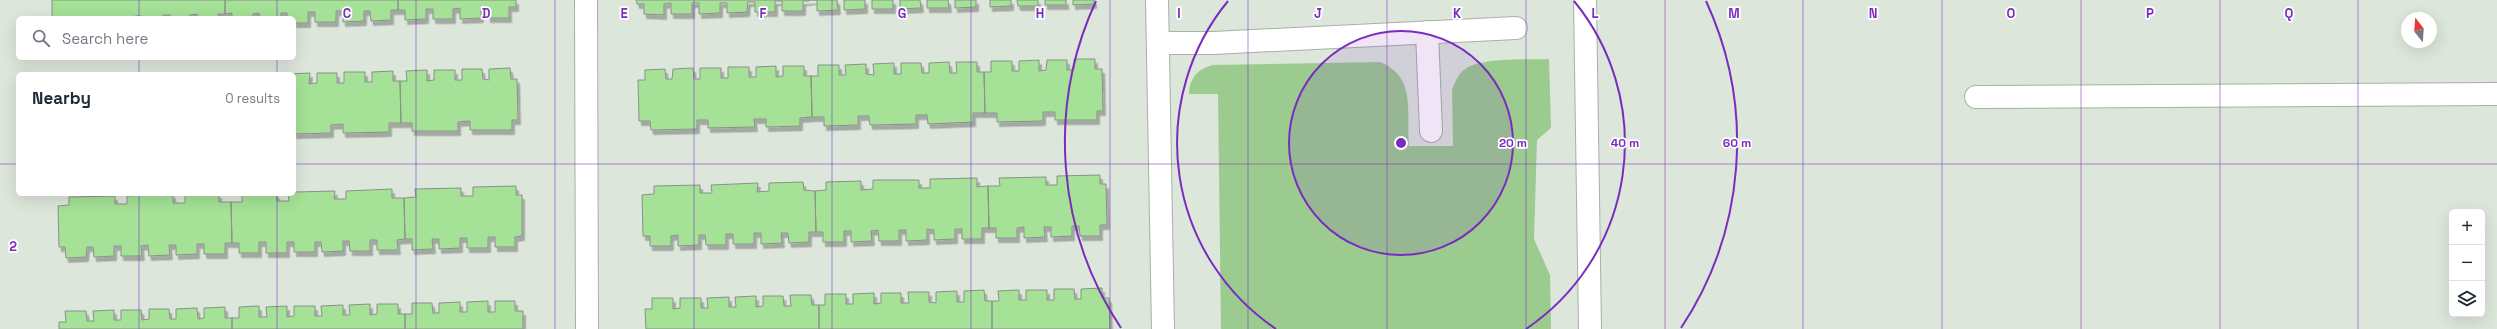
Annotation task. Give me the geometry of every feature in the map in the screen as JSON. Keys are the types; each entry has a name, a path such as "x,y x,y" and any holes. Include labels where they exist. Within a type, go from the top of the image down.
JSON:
{"street":[{"path":"586,0 587,329"},
{"path":"1157,0 1163,329"},
{"path":"1585,0 1590,329"},
{"path":"1158,43 1213,43 1516,28"},
{"path":"1427,32 1430,131"},
{"path":"1976,97 2497,94"}],"green space":[{"path":"1549,59 1551,128 1537,140 1534,239 1550,275 1551,329 1221,329 1218,94 1189,94 1191,83 1195,75 1203,69 1213,65 1380,62 1392,69 1400,77 1405,86 1408,108 1409,146 1453,146 1452,90 1460,73 1473,65 1494,61"}],"building":[{"path":"52,0 225,0 225,14 218,14 218,16 197,16 197,14 190,16 52,16"},
{"path":"225,0 398,0 398,10 391,10 391,20 371,21 370,11 364,11 364,21 343,22 343,11 336,11 336,22 315,22 315,12 308,12 308,23 296,23 296,16 287,16 287,13 281,13 281,16 260,16 259,13 253,14 253,16 232,16 232,13 225,14"},
{"path":"398,0 516,0 516,7 509,7 509,18 488,18 488,8 481,8 481,18 460,19 460,8 453,9 453,19 433,19 433,9 426,9 426,19 405,20 405,10 398,10"},
{"path":"636,0 809,1 803,1 803,11 782,11 782,1 775,1 775,12 755,12 755,2 748,2 747,12 727,13 727,3 720,3 720,13 699,14 699,3 692,3 692,14 671,14 671,3 664,4 664,15 644,14 644,4 637,4"},
{"path":"817,0 837,0 838,10 817,11"},
{"path":"844,0 865,0 865,9 844,10"},
{"path":"872,0 893,0 893,9 872,9"},
{"path":"900,0 920,0 921,8 900,9"},
{"path":"927,0 948,0 949,8 927,8"},
{"path":"955,0 976,0 976,7 955,8"},
{"path":"990,0 1011,0 1011,6 990,7"},
{"path":"1017,0 1038,0 1038,6 1018,6"},
{"path":"1045,0 1066,0 1066,5 1045,5"},
{"path":"1073,0 1094,0 1094,4 1073,5"},
{"path":"1074,59 1095,59 1095,69 1102,69 1103,111 1097,111 1097,120 1055,120 1055,112 1043,112 1043,121 997,122 997,113 985,113 984,72 991,72 991,61 1012,61 1012,71 1019,71 1019,61 1039,60 1039,71 1046,70 1047,60 1067,60 1067,70 1074,70"},
{"path":"949,62 950,73 957,73 956,62 977,62 977,72 984,72 985,113 973,113 973,122 928,124 927,115 916,115 916,124 870,125 869,116 858,116 858,125 824,126 824,117 812,117 811,76 818,76 818,65 839,65 839,75 846,75 845,65 866,64 866,74 874,75 873,64 894,63 894,74 901,74 901,63 921,63 922,73 929,73 929,63"},
{"path":"776,66 776,77 783,76 783,66 804,66 804,76 811,76 812,117 800,118 800,126 766,127 766,119 754,119 755,127 708,128 708,120 697,120 697,129 651,130 650,121 639,121 638,80 645,80 645,70 665,69 666,79 672,79 673,69 693,68 694,79 700,79 700,68 721,68 721,78 728,78 728,67 749,67 749,77 756,77 756,67"},
{"path":"510,68 511,79 517,79 518,120 512,120 512,130 470,130 470,121 458,122 458,131 412,131 412,123 401,123 400,81 407,81 406,71 427,70 427,81 434,80 434,70 455,70 455,80 462,80 462,69 482,69 483,79 489,80 489,69"},
{"path":"393,71 393,81 400,81 401,123 389,123 389,132 343,133 343,124 331,125 331,133 296,134 296,74 310,73 309,84 317,83 317,73 337,73 337,83 344,83 344,72 365,72 365,82 372,82 372,72"},
{"path":"1100,175 1100,184 1106,184 1107,225 1100,225 1100,236 1080,236 1079,226 1072,226 1072,236 1051,237 1051,227 1044,227 1045,237 1024,238 1024,227 1017,228 1017,238 996,238 996,228 989,228 988,186 1000,186 999,178 1046,177 1046,185 1057,185 1057,176"},
{"path":"977,178 977,187 988,186 989,228 982,228 982,239 962,239 962,229 955,229 955,239 934,240 934,230 927,229 927,240 906,241 906,230 899,230 899,241 879,241 878,230 871,231 872,241 851,242 851,231 844,231 844,242 823,242 823,232 816,232 815,191 826,190 826,182 861,181 861,190 873,189 873,180 919,180 919,188 930,188 930,179"},
{"path":"803,182 804,190 815,191 816,232 809,232 809,242 789,243 788,233 781,233 782,243 761,244 761,233 754,233 754,244 733,244 733,234 726,234 726,245 706,245 705,235 699,235 699,245 678,246 678,235 671,236 671,246 650,246 650,236 643,236 642,195 654,194 654,186 700,185 700,193 712,193 711,185 758,183 757,192 769,191 769,183"},
{"path":"516,186 516,195 522,195 522,236 515,237 515,247 495,247 495,237 488,237 488,248 467,248 467,238 460,238 460,248 439,249 439,239 432,239 433,249 412,250 412,239 405,239 404,198 416,197 415,189 461,188 461,196 473,196 473,187"},
{"path":"392,189 392,198 404,198 405,239 397,240 398,250 377,250 377,240 370,240 370,251 350,251 349,241 343,241 343,251 322,252 321,242 315,242 315,252 294,252 294,242 287,242 287,253 266,253 266,242 259,242 259,253 239,253 239,243 232,243 231,202 242,202 242,196 277,196 277,201 289,201 288,196 296,196 296,192 335,191 334,199 346,199 346,191"},
{"path":"115,196 115,204 127,204 127,196 173,196 173,203 185,203 185,196 219,196 219,202 231,202 232,243 225,243 225,254 204,254 204,244 197,244 197,254 176,255 176,245 169,245 170,255 149,256 148,245 141,246 142,256 121,256 121,246 114,246 114,256 94,257 93,247 87,247 86,257 66,258 65,247 59,247 58,206 69,205 69,197"},
{"path":"1102,288 1102,298 1109,298 1110,329 992,329 992,301 999,301 998,291 1019,290 1019,300 1026,300 1026,290 1047,290 1047,300 1054,300 1054,289 1074,289 1075,299 1081,299 1081,289"},
{"path":"984,290 985,301 992,301 992,329 819,329 819,305 825,305 825,294 846,294 846,304 853,304 853,294 874,293 874,304 881,303 881,293 901,293 901,303 909,303 908,292 929,292 929,302 936,303 936,292 957,291 957,302 964,302 964,291"},
{"path":"790,295 811,295 812,305 819,305 819,329 646,329 645,309 652,309 652,298 673,298 673,309 680,308 680,298 701,298 701,308 708,308 707,298 729,297 729,307 736,307 735,297 756,296 756,307 763,306 763,296 783,296 784,306 791,306"},
{"path":"488,301 488,312 495,312 495,301 515,301 515,311 523,311 523,329 405,329 405,314 412,314 412,303 432,303 433,313 439,313 439,303 460,302 460,312 467,312 467,302"},
{"path":"370,304 370,315 377,314 377,304 398,304 398,314 405,314 405,329 232,329 232,318 239,318 239,307 259,306 259,317 267,317 266,307 287,306 287,317 294,316 294,306 315,306 315,316 322,316 321,306 343,305 343,315 350,315 349,305"},
{"path":"225,307 225,318 232,318 232,329 59,329 59,322 66,322 65,311 86,311 87,321 94,321 93,311 114,310 114,320 121,320 121,310 141,310 142,320 149,319 149,309 169,309 170,319 176,319 176,309 197,308 198,319 204,318 204,308"}]}
